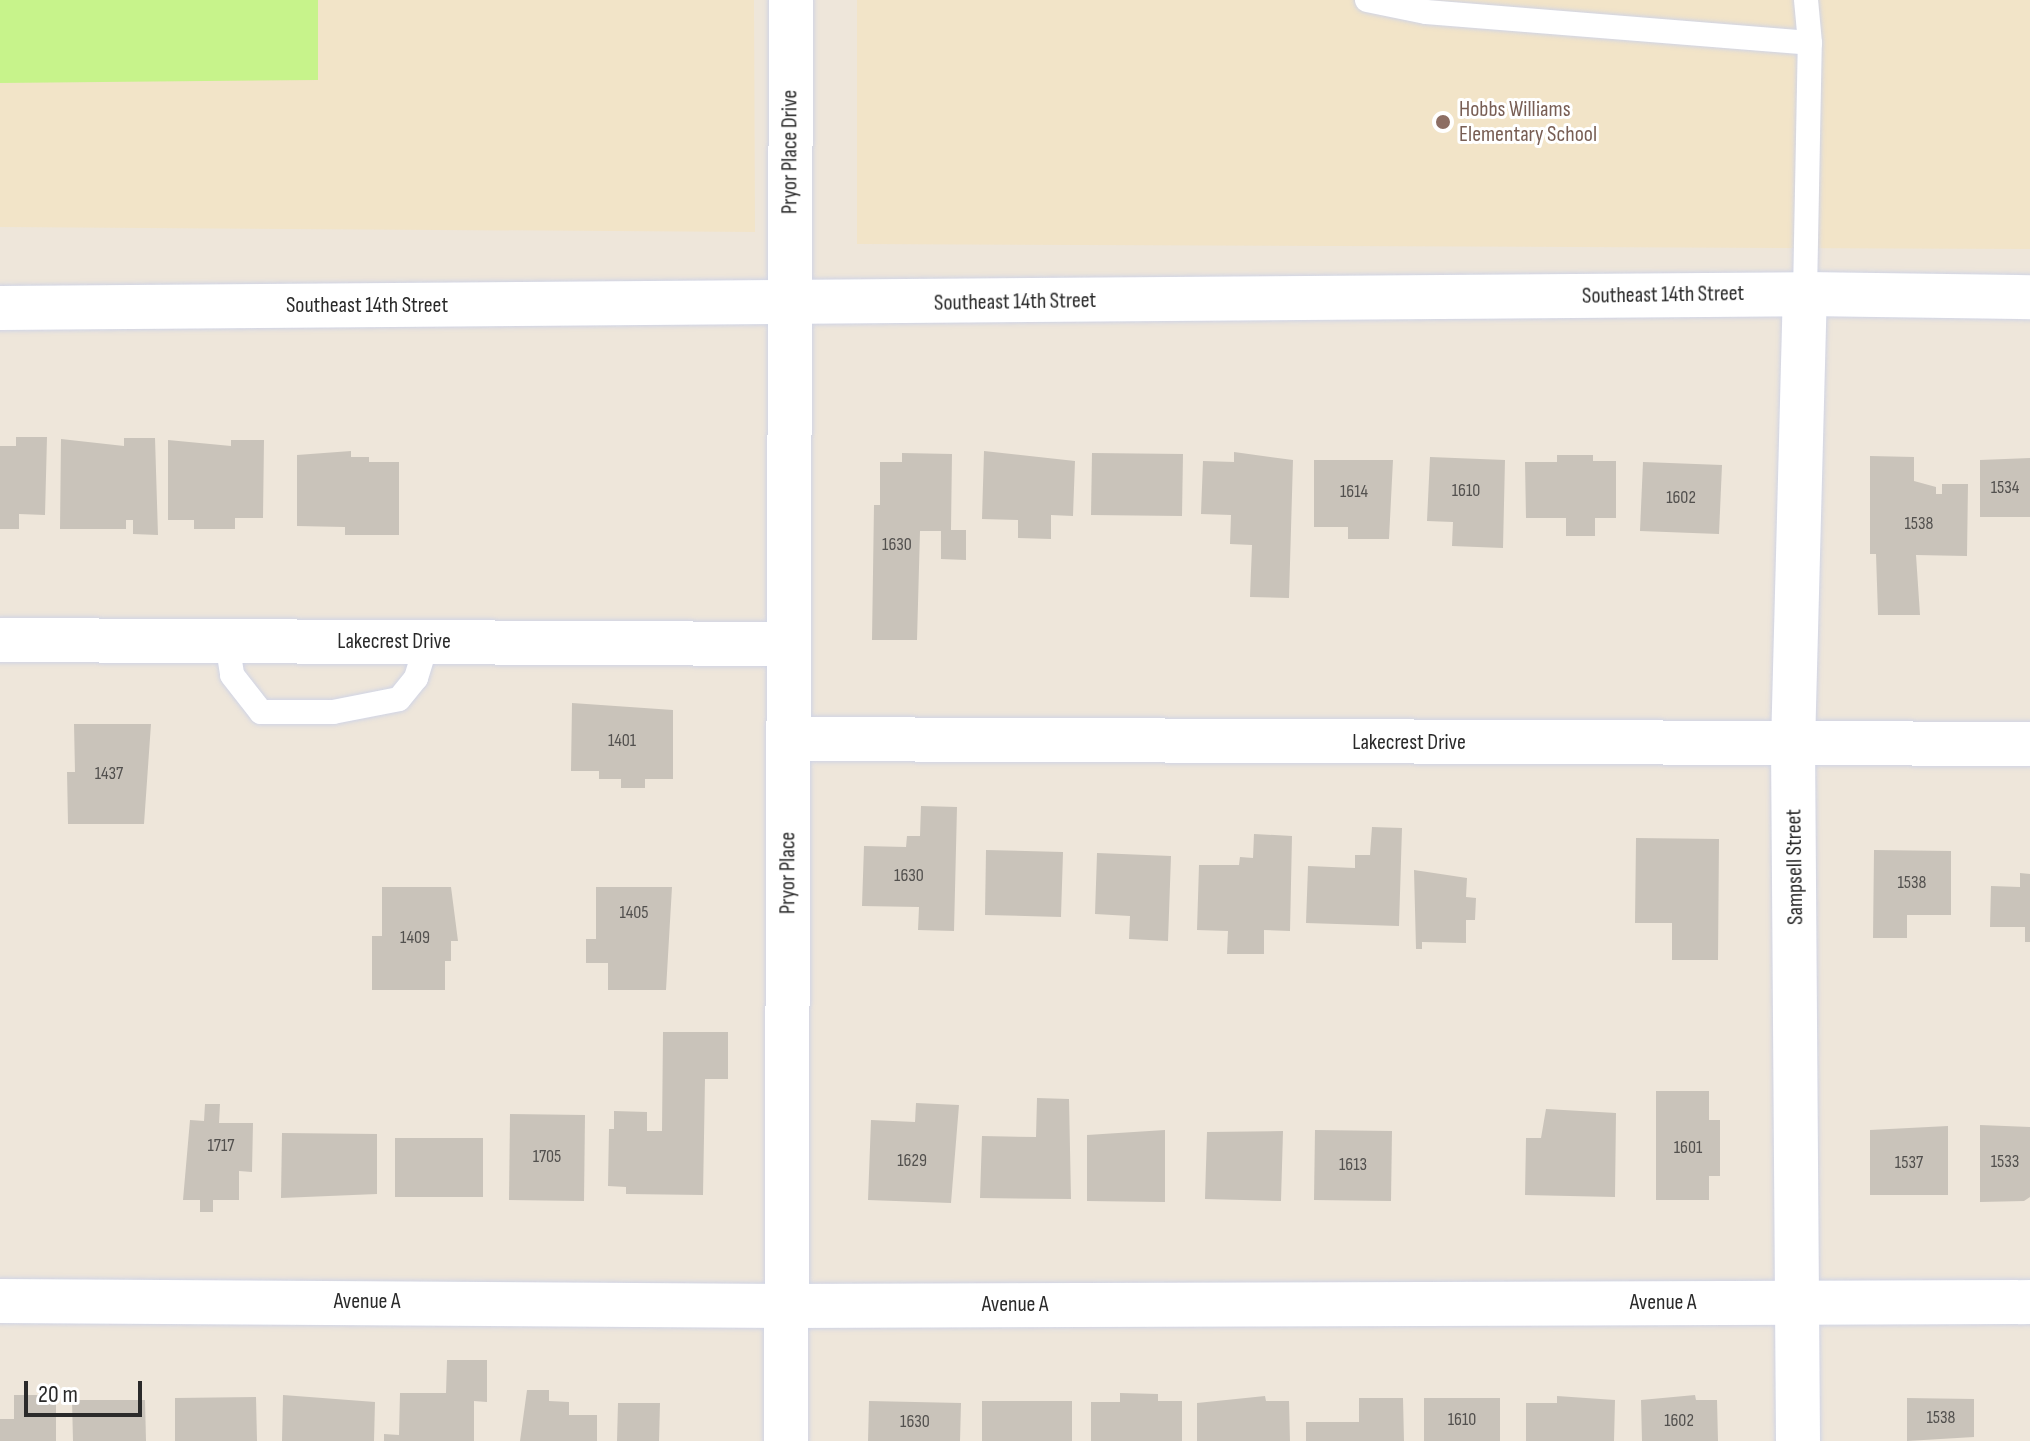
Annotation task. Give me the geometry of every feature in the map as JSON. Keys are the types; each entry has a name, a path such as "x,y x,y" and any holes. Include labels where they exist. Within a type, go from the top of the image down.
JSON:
{"street":[{"name":"Pryor Place Drive","path":"789,304 791,0"},
{"name":"Southeast 14th Street","path":"0,308 1805,294 2030,297"},
{"name":"Sampsell Street","path":"1798,1441 1793,746 1805,294"},
{"name":"Pryor Place","path":"786,1441 789,304"},
{"name":"Lakecrest Drive","path":"0,640 789,644"},
{"name":"Lakecrest Drive","path":"789,739 1793,746 2030,744"},
{"name":"Avenue A","path":"0,1301 785,1306 2030,1302"}],"lane":[{"path":"1367,0 1426,12 1810,43"},
{"path":"1805,294 1810,43 1806,0"},
{"path":"227,642 232,675 261,712 333,712 399,699 416,678 427,642"}],"shaded area":[{"path":"0,0 754,0 755,232 0,227"},
{"name":"Hobbs Williams Elementary School","path":"857,0 2030,0 2030,249 857,244"}],"green space":[{"path":"0,0 318,0 318,80 0,83"}],"building":[{"path":"16,437 47,437 45,515 19,514 19,529 0,529 0,446 16,446"},
{"path":"124,438 155,438 158,535 133,534 133,520 126,520 126,529 60,529 61,439 124,446"},
{"path":"168,440 231,446 231,440 264,440 263,518 235,518 235,529 194,529 194,520 168,520"},
{"path":"351,451 351,457 369,457 369,462 399,462 399,535 345,535 345,527 297,526 297,455"},
{"path":"984,451 1075,461 1073,516 1051,515 1051,539 1018,538 1018,520 982,519"},
{"path":"1234,452 1293,460 1289,598 1250,597 1252,545 1230,544 1231,515 1201,514 1203,461 1234,462"},
{"path":"902,453 952,454 951,530 966,530 966,560 941,559 941,531 920,531 917,640 872,640 874,505 880,505 880,462 902,462"},
{"path":"1092,453 1183,454 1182,516 1091,515"},
{"path":"1557,455 1593,455 1593,461 1616,461 1616,518 1595,518 1595,536 1566,536 1566,518 1526,518 1525,462 1557,462"},
{"path":"1870,456 1914,457 1914,481 1936,487 1936,494 1942,494 1942,484 1968,484 1967,556 1916,555 1920,615 1878,615 1876,554 1870,554"},
{"path":"1430,457 1505,460 1503,548 1452,546 1453,522 1427,521"},
{"path":"2030,458 2030,517 1980,517 1980,460"},
{"path":"1314,460 1393,460 1389,539 1348,539 1348,527 1314,527"},
{"path":"1643,462 1722,465 1719,534 1640,531"},
{"path":"572,703 673,710 673,779 645,779 645,788 621,788 621,779 599,779 599,771 571,771"},
{"path":"74,724 151,724 144,824 68,824 67,772 75,772"},
{"path":"921,806 957,807 954,931 918,930 919,907 862,906 864,846 906,847 907,836 920,836"},
{"path":"1372,827 1402,828 1399,926 1306,923 1308,866 1355,868 1355,855 1370,855"},
{"path":"1254,834 1292,836 1290,931 1264,930 1264,954 1227,954 1228,931 1197,930 1199,865 1239,865 1240,857 1253,858"},
{"path":"1636,838 1719,839 1718,960 1672,960 1672,923 1635,923"},
{"path":"986,850 1063,852 1061,917 985,915"},
{"path":"1874,850 1951,851 1951,915 1907,915 1907,938 1873,938"},
{"path":"1097,853 1171,856 1168,941 1129,939 1130,916 1095,914"},
{"path":"1414,870 1467,878 1466,897 1476,898 1475,920 1466,920 1466,943 1422,942 1422,949 1416,949"},
{"path":"2020,873 2030,874 2030,942 2025,942 2025,927 1990,927 1991,886 2020,887"},
{"path":"382,887 451,887 458,941 451,941 451,961 445,961 445,990 372,990 372,936 382,936"},
{"path":"596,887 672,887 666,990 608,990 608,963 586,963 586,939 596,939"},
{"path":"663,1032 728,1032 728,1079 705,1079 703,1195 626,1194 626,1187 608,1186 609,1129 614,1129 614,1111 647,1112 647,1131 662,1131"},
{"path":"1656,1091 1709,1091 1709,1120 1720,1120 1720,1176 1709,1176 1709,1200 1656,1200"},
{"path":"1037,1098 1069,1099 1071,1199 980,1198 982,1136 1036,1137"},
{"path":"916,1103 959,1105 951,1203 868,1200 871,1120 915,1122"},
{"path":"205,1104 220,1104 219,1123 253,1123 252,1172 239,1171 239,1200 213,1200 213,1212 200,1212 200,1200 183,1200 190,1120 204,1121"},
{"path":"1546,1109 1616,1113 1615,1197 1525,1195 1526,1138 1541,1138"},
{"path":"510,1114 585,1115 584,1201 509,1200"},
{"path":"1980,1125 2030,1127 2030,1197 2024,1201 1980,1202"},
{"path":"1948,1126 1948,1195 1870,1195 1870,1130"},
{"path":"1165,1130 1165,1202 1087,1201 1087,1135"},
{"path":"1315,1130 1392,1131 1391,1201 1314,1200"},
{"path":"1283,1131 1281,1201 1205,1199 1207,1132"},
{"path":"282,1133 377,1134 377,1194 281,1198"},
{"path":"395,1138 483,1138 483,1197 395,1197"},
{"path":"447,1360 487,1360 487,1402 474,1401 474,1441 384,1441 384,1434 399,1435 400,1393 446,1393"},
{"path":"527,1390 549,1390 549,1401 569,1402 569,1415 597,1415 597,1441 520,1441"},
{"path":"1120,1393 1158,1394 1158,1401 1182,1401 1182,1441 1091,1441 1091,1402 1120,1402"},
{"path":"14,1395 56,1395 56,1441 0,1441 0,1419 14,1419"},
{"path":"283,1395 375,1402 374,1441 282,1441"},
{"path":"1695,1395 1696,1400 1717,1400 1718,1441 1642,1441 1641,1400"},
{"path":"1265,1396 1266,1401 1289,1401 1290,1441 1197,1441 1197,1403"},
{"path":"1557,1396 1615,1400 1614,1441 1526,1441 1526,1403 1557,1403"},
{"path":"256,1397 257,1441 175,1441 175,1398"},
{"path":"1359,1398 1403,1398 1404,1441 1306,1441 1306,1422 1359,1422"},
{"path":"1424,1398 1500,1398 1500,1441 1424,1441"},
{"path":"1907,1398 1974,1399 1974,1437 1907,1441"},
{"path":"72,1400 145,1400 146,1441 73,1441"},
{"path":"869,1401 961,1403 960,1441 868,1441"},
{"path":"982,1401 1072,1401 1072,1441 982,1441"},
{"path":"618,1403 660,1403 659,1441 617,1441"}],"place":[{"name":"Hobbs Williams Elementary School","path":"1443,122"}]}
